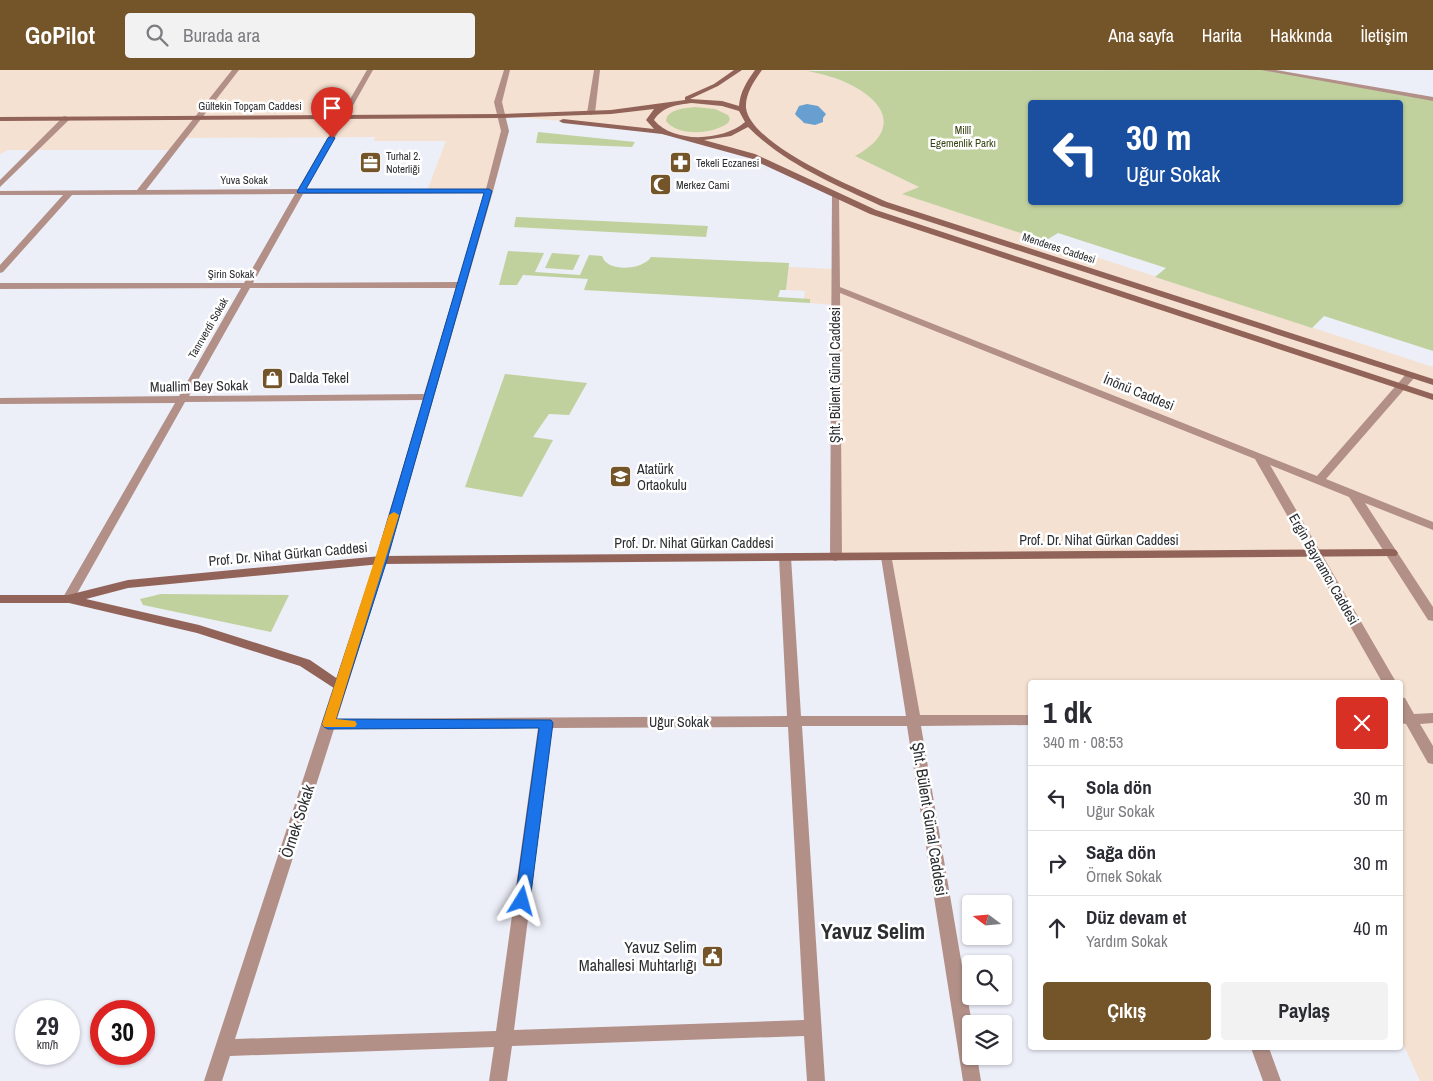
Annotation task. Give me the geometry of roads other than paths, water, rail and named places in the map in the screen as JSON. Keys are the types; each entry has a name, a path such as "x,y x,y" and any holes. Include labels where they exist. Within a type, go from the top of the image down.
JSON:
{"street":[{"path":"140,192 236,70"},
{"name":"Tanrıverdi Sokak","path":"68,599 370,70"},
{"name":"Örnek Sokak","path":"213,1081 381,560 489,191 505,131 498,102 507,70"},
{"path":"591,113 597,70"},
{"path":"662,132 654,127 650,120 652,114 668,105 716,85 740,70"},
{"path":"501,116 632,111 686,102 711,101 743,110 747,88 759,70"},
{"path":"1264,70 1433,99"},
{"name":"Menderes Caddesi","path":"743,110 749,122 771,144 800,163 884,204 1433,382"},
{"path":"501,116 588,123 662,132 684,137 709,138 725,135 743,128 749,122"},
{"name":"Gültekin Topçam Caddesi","path":"0,119 501,116"},
{"path":"0,185 67,118"},
{"name":"Menderes Caddesi","path":"684,137 752,156 873,212 1433,397"},
{"name":"Yuva Sokak","path":"0,193 489,191"},
{"path":"0,270 70,192"},
{"name":"Şht. Bülent Günal Caddesi","path":"834,194 836,557"},
{"name":"Şirin Sokak","path":"0,286 461,285"},
{"name":"İnönü Caddesi","path":"835,288 1433,526"},
{"path":"1319,480 1412,374"},
{"name":"Muallim Bey Sokak","path":"0,401 428,397"},
{"name":"Ergin Bayramcı Caddesi","path":"1259,456 1388,680"},
{"path":"1353,494 1433,617"},
{"name":"Prof. Dr. Nihat Gürkan Caddesi","path":"0,599 68,599 128,584 381,560 1392,553"},
{"path":"785,557 816,1081"},
{"name":"Şht. Bülent Günal Caddesi","path":"887,557 972,1081"},
{"path":"68,599 199,629 305,662 340,688"},
{"path":"1405,718 1433,718"},
{"path":"1405,718 1433,759"},
{"name":"Uğur Sokak","path":"328,724 1028,720"},
{"path":"498,1081 546,723"},
{"path":"223,1048 813,1028"},
{"path":"1261,1050 1272,1081"}],"water":[{"path":"807,104 818,106 826,114 823,122 815,125 804,123 795,114 799,106"}],"place":[{"name":"Turhal 2. Noterliği","path":"370,162"},
{"name":"Tekeli Eczanesi","path":"680,163"},
{"name":"Merkez Cami","path":"660,185"},
{"name":"Dalda Tekel","path":"273,378"},
{"name":"Atatürk Ortaokulu","path":"621,477"},
{"name":"Yavuz Selim Mahallesi Muhtarlığı","path":"713,956"}],"district":[{"name":"Yavuz Selim","path":"873,931"}],"park label":[{"name":"Millî Egemenlik Parkı","path":"963,136"}]}
